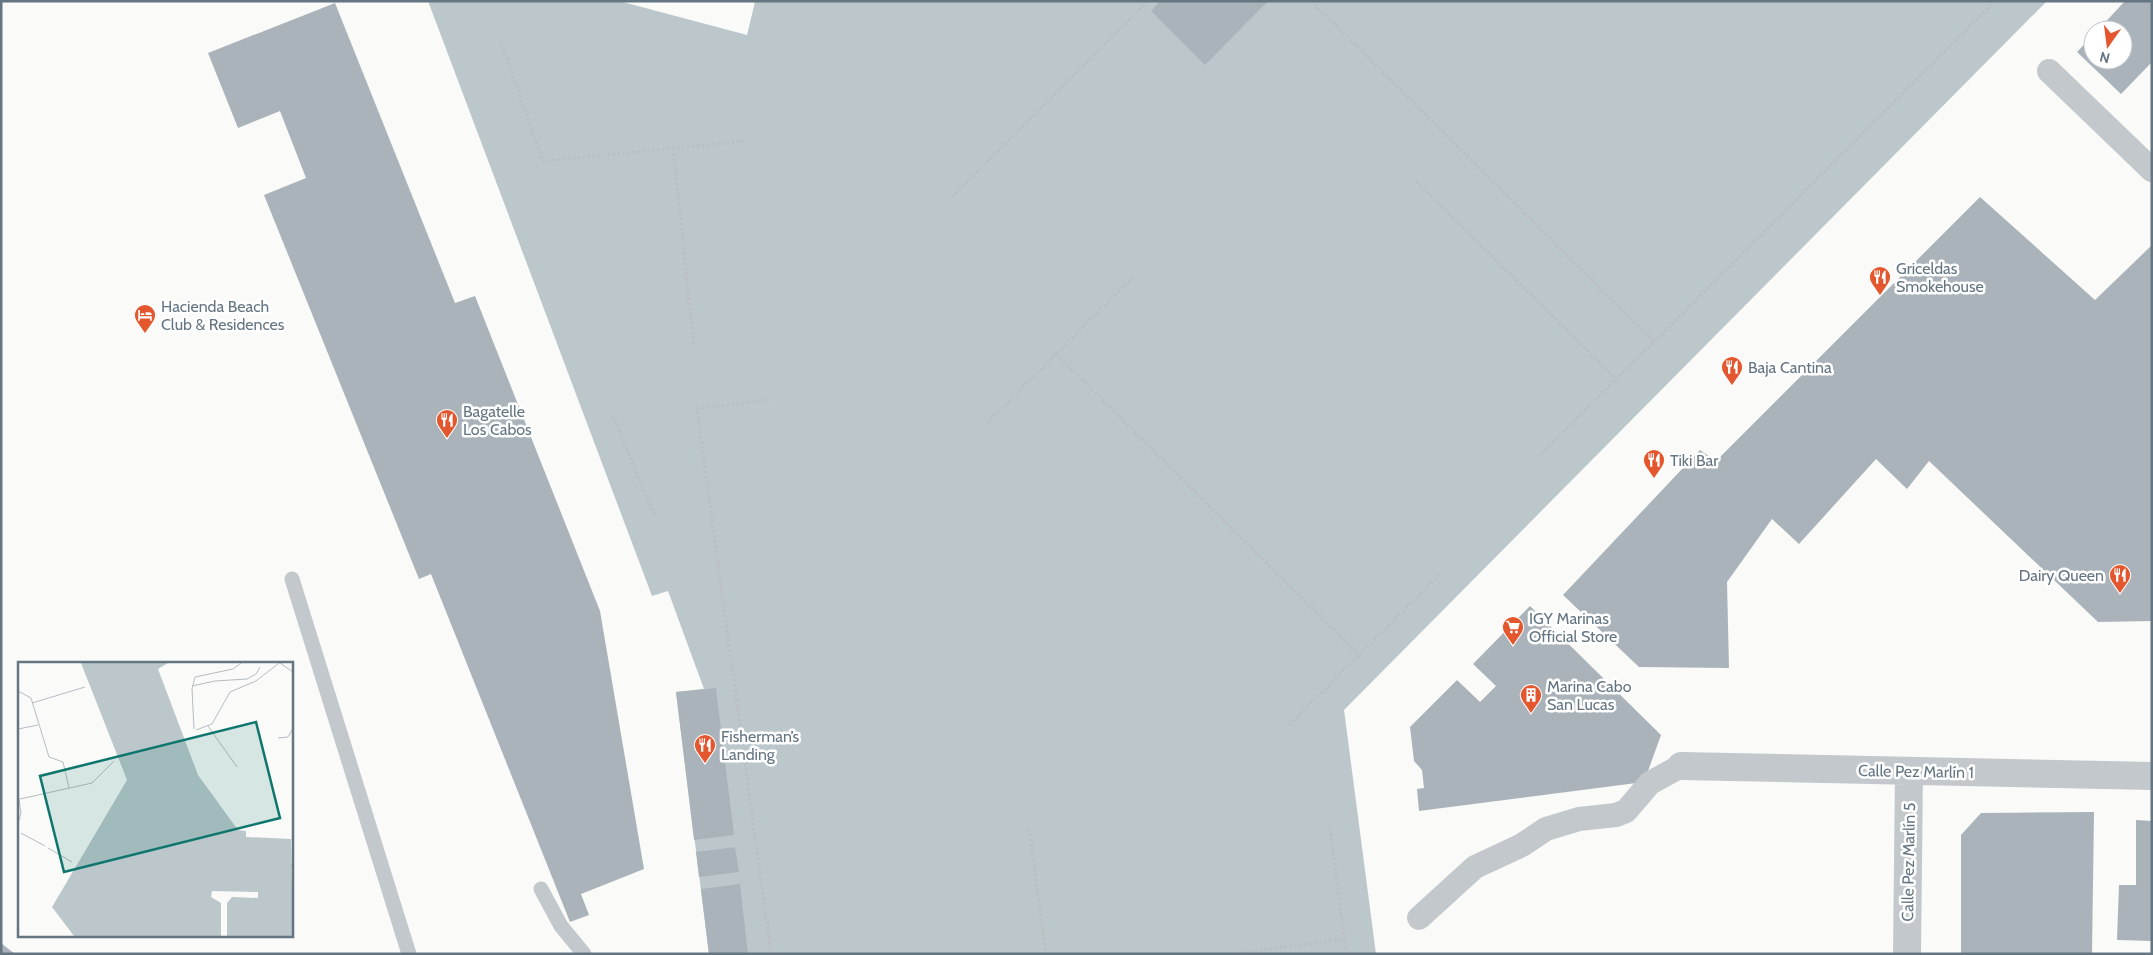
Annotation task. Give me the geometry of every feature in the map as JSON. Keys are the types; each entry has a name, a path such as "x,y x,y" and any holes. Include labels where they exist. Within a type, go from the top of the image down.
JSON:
{"street":[{"path":"2049,71 2152,170"},
{"path":"1419,918 1475,867 1522,845 1546,829 1579,819 1616,816 1626,811 1650,784 1680,766"},
{"name":"Calle Pez Marlín 1","path":"1680,766 2152,776"},
{"name":"Calle Pez Marlín 5","path":"1907,954 1909,770"}],"lane":[{"path":"292,579 409,954"},
{"path":"541,889 561,926 584,954"}],"path":[{"path":"948,201 1148,1"},
{"path":"1311,1 1654,342"},
{"path":"1538,457 1995,1"},
{"path":"501,43 543,161 746,140"},
{"path":"672,148 694,346"},
{"path":"1414,180 1616,379"},
{"path":"987,423 1133,277"},
{"path":"1056,354 1359,655"},
{"path":"771,954 696,409 772,399"},
{"path":"613,416 655,517"},
{"path":"1289,725 1440,574"},
{"path":"1330,828 1346,954"},
{"path":"1029,829 1046,954"},
{"path":"1230,954 1345,939"}],"shaded area":[{"path":"428,1 2047,1 1344,710 1376,954 709,954 676,692 704,689 668,591 652,596"}],"pier":[{"path":"619,1 753,1 755,2 747,35"}],"building":[{"path":"1160,1 1268,1 1205,65 1151,11"},
{"path":"2125,1 2152,1 2152,62 2121,94 2096,70 2133,70 2133,20 2107,20"},
{"name":"Bagatelle Los Cabos","path":"335,3 455,303 475,296 600,611 644,869 581,894 589,915 570,922 431,574 419,579 264,195 306,178 280,111 238,128 208,53"},
{"path":"2083,46 2083,58 2077,52"},
{"path":"1980,197 2095,300 2152,245 2152,621 2098,622 1929,461 1907,489 1876,459 1799,544 1772,519 1727,582 1729,668 1639,667 1563,595 1700,450 1716,461"},
{"name":"Marina Cabo San Lucas","path":"1530,606 1661,735 1644,782 1419,811 1417,789 1424,788 1422,770 1414,761 1410,727 1457,680 1480,702 1496,686 1473,664"},
{"name":"Fisherman’s Landing","path":"716,688 734,835 694,840 676,692"},
{"path":"2094,812 2092,954 1961,954 1961,835 1981,813"},
{"path":"2136,820 2152,821 2152,941 2117,940 2119,885 2136,885"},
{"path":"735,847 739,872 699,877 696,852"},
{"path":"740,884 748,954 709,954 701,889"},
{"path":"1,943 15,954 1,954"}],"place":[{"name":"Griceldas Smokehouse","path":"1880,296"},
{"name":"Hacienda Beach Club & Residences","path":"145,334"},
{"name":"Baja Cantina","path":"1732,386"},
{"name":"Bagatelle Los Cabos","path":"447,439"},
{"name":"Tiki Bar","path":"1654,479"},
{"name":"Dairy Queen","path":"2120,594"},
{"name":"IGY Marinas Official Store","path":"1513,646"},
{"name":"Marina Cabo San Lucas","path":"1531,714"},
{"name":"Fisherman’s Landing","path":"705,764"}]}
